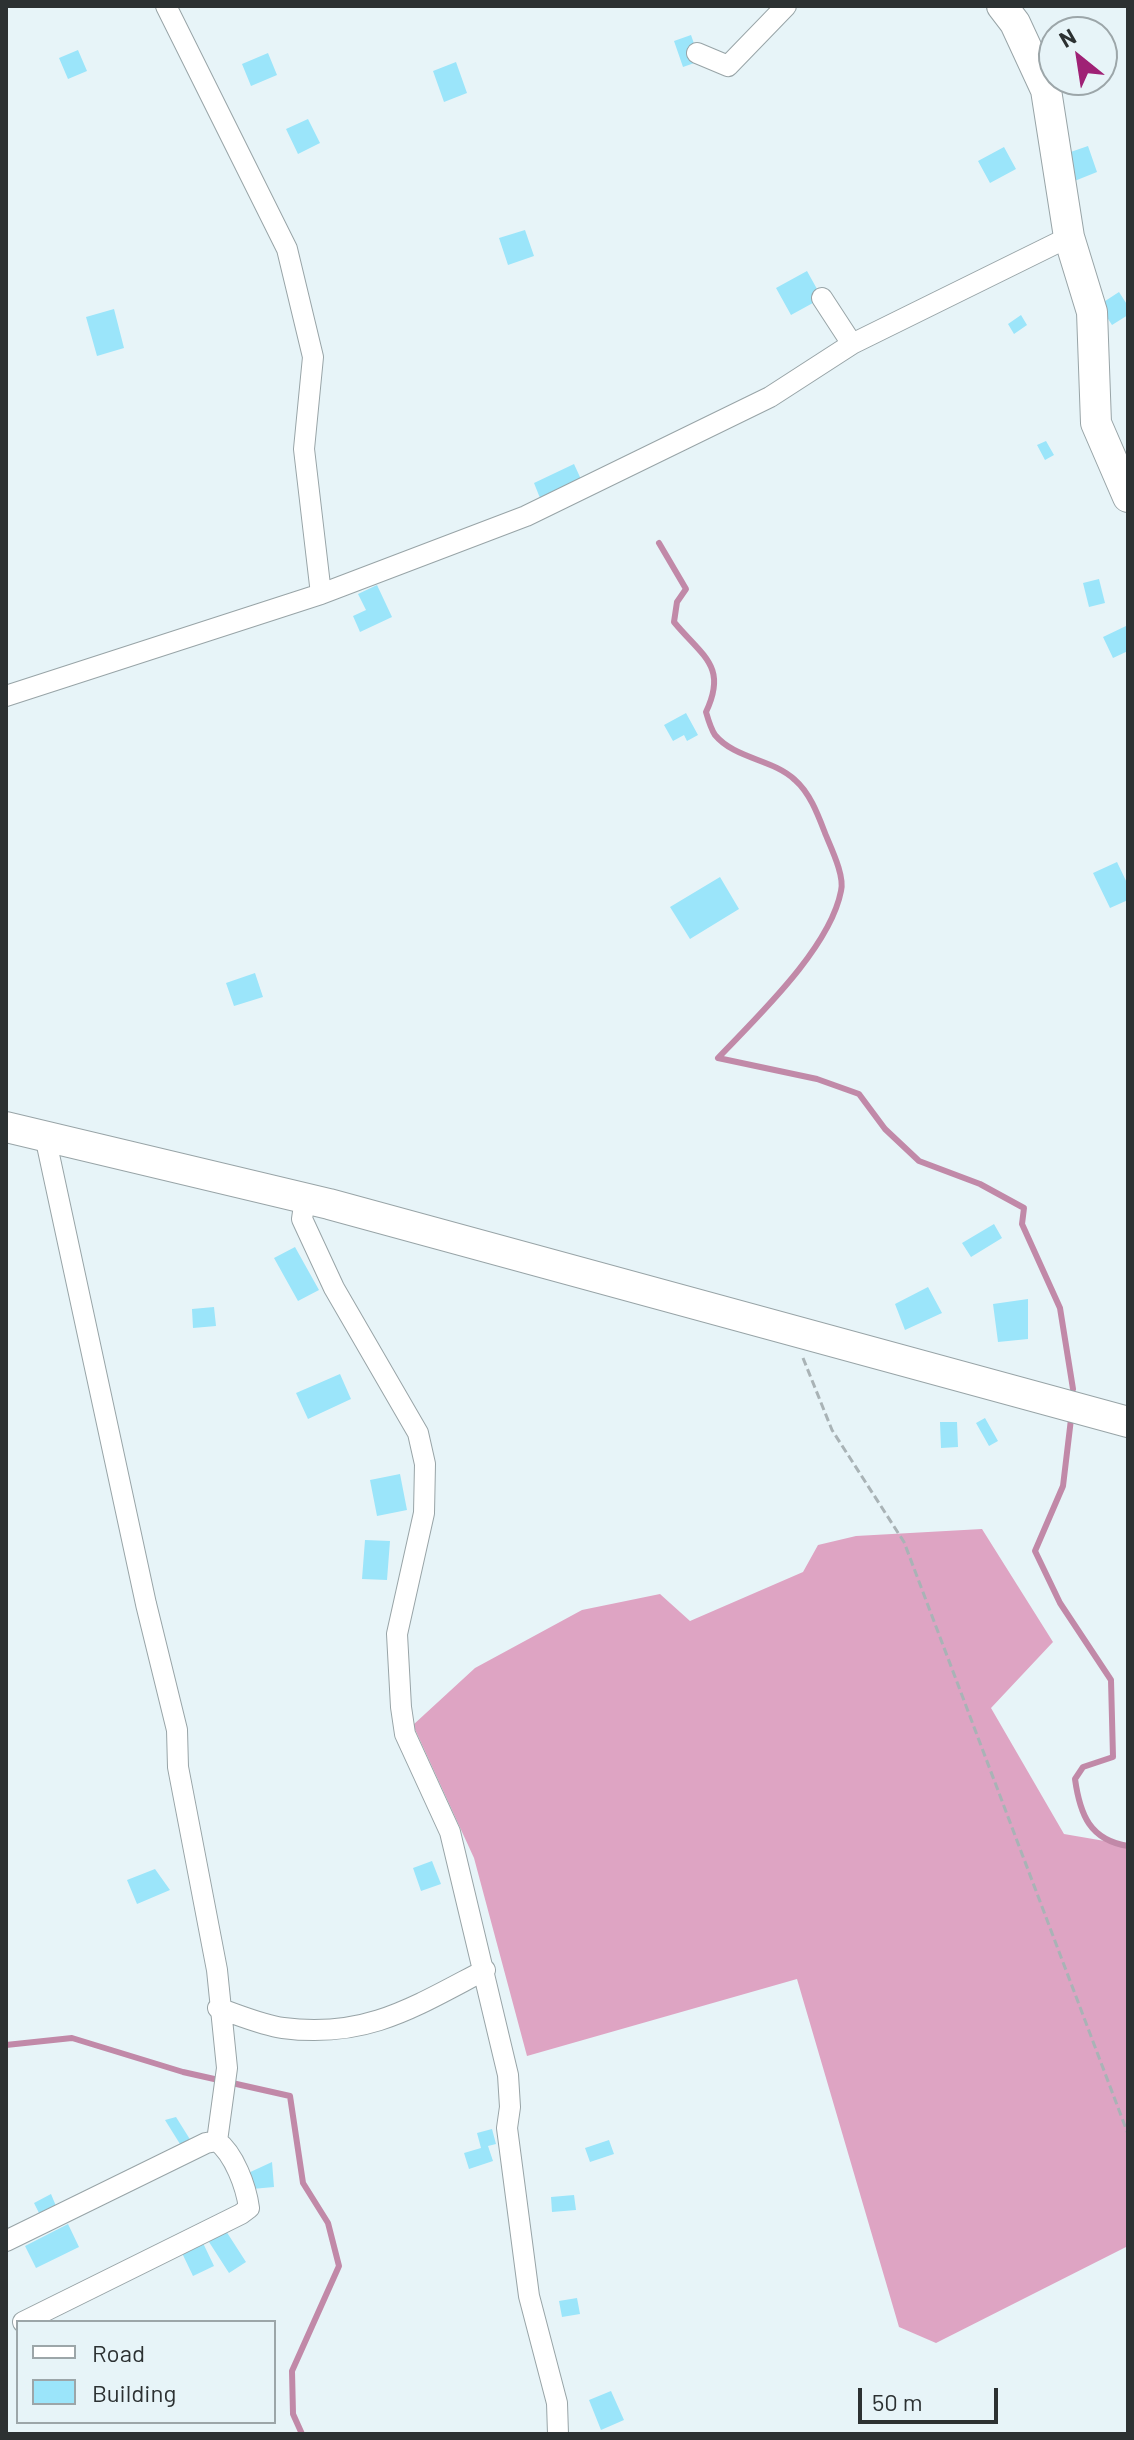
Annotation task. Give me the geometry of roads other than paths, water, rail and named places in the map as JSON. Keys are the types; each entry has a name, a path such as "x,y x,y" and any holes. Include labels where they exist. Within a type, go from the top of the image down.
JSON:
{"street":[{"path":"166,6 287,249 313,357 304,449 321,594"},
{"path":"697,53 728,66 786,6"},
{"path":"1002,6 1015,23 1046,90 1069,237 1092,312 1096,423 1128,497"},
{"path":"6,696 321,594 535,512 770,397 852,344 1069,237"},
{"path":"822,298 852,344"},
{"path":"6,1127 305,1199 1128,1422"},
{"path":"45,1136 146,1604 177,1730 178,1767 217,1970 226,2076 217,2141"},
{"path":"305,1199 302,1219 334,1288 418,1433 425,1464 424,1513 397,1634 401,1707 405,1734 450,1832 508,2075 510,2107 507,2128 529,2296 557,2403 558,2434"},
{"path":"218,2008 281,2027 342,2031 400,2015 485,1970"},
{"path":"6,2241 206,2143 217,2141 227,2148 249,2208 26,2320"}],"waterway":[{"path":"659,543 686,589 677,602 674,622 702,653 713,672 712,696 706,712 714,733 723,743 776,767 800,785 816,812 837,862 842,885 834,913 808,958 772,1002 718,1058 817,1079 859,1094 885,1129 919,1161 980,1184 1024,1208 1022,1224 1060,1308 1073,1389"},
{"path":"1071,1419 1063,1486 1035,1551 1060,1603 1111,1680 1113,1757 1083,1767 1075,1779 1080,1804 1089,1824 1104,1838 1128,1846"},
{"path":"6,2045 72,2038 183,2072 290,2096 303,2183 328,2223 339,2266 292,2371 293,2414 302,2434"}]}
